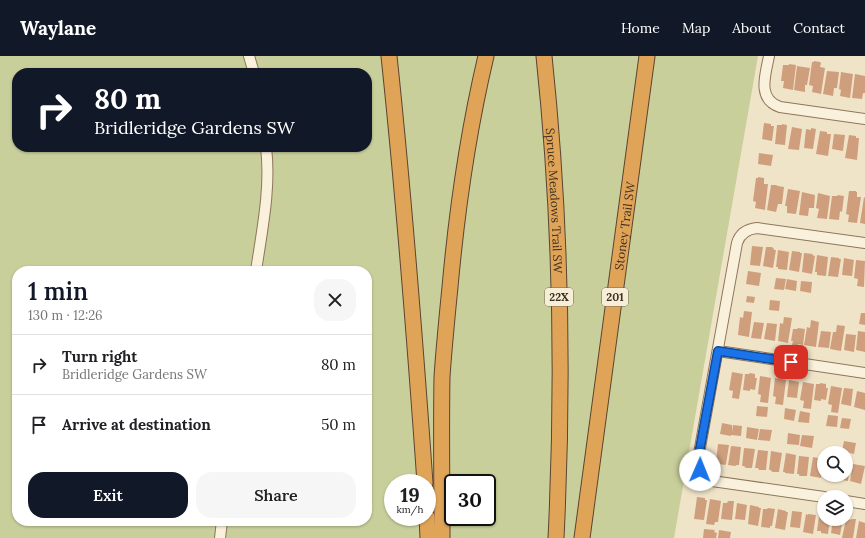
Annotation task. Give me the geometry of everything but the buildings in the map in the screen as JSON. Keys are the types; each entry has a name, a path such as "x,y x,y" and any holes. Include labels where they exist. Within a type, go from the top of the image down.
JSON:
{"highway":[{"path":"389,56 405,221 424,474"},
{"path":"442,538 442,375 453,252 460,195 486,56"},
{"name":"Spruce Meadows Trail SW","path":"544,56 551,120 559,261 560,430 556,538"},
{"name":"Stoney Trail SW","path":"582,538 647,56"},
{"path":"427,526 428,538"}],"street":[{"path":"249,56 253,68"},
{"path":"769,56 764,89 766,96 774,104 780,107 865,118"},
{"path":"257,266 267,193 266,152"},
{"path":"817,496 712,481 705,477 700,470 698,459 736,243 738,238 744,232 757,228 865,243"},
{"path":"718,351 865,373"},
{"path":"853,502 865,504"},
{"path":"220,538 221,526"}],"green space":[{"path":"0,56 758,56 674,538 0,538"}],"route":[{"path":"700,470 698,459 718,351 791,362"}]}
